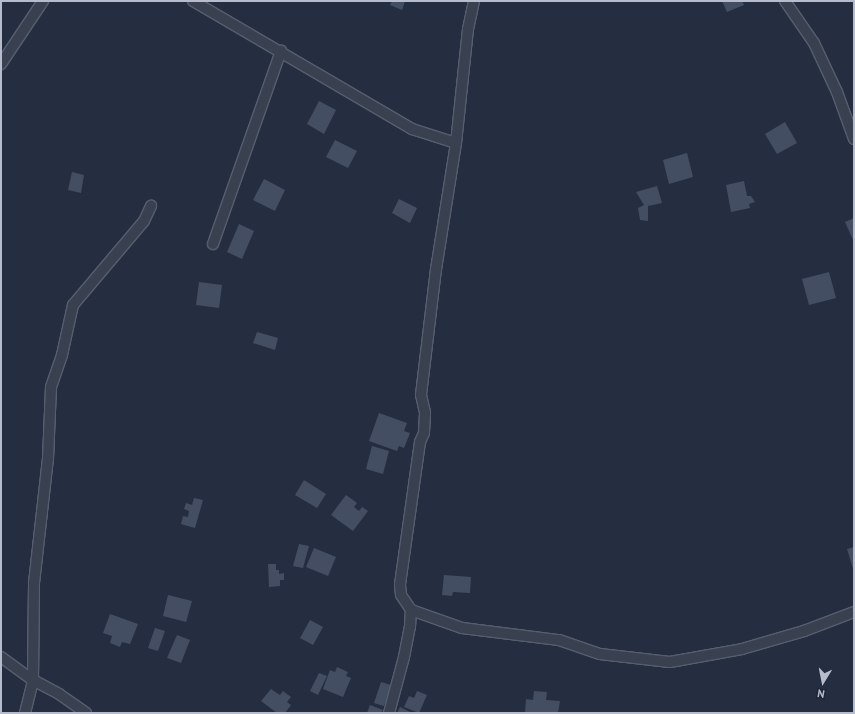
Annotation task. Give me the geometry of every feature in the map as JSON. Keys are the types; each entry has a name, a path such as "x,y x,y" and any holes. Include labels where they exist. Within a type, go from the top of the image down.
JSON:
{"street":[{"path":"1,64 43,1"},
{"path":"193,1 281,51 412,129 456,143"},
{"path":"389,713 410,627 411,610 402,595 400,585 420,442 424,433 425,413 421,395 436,269 456,143 468,29 474,1"},
{"path":"785,1 814,43 837,92 854,139"},
{"path":"213,244 281,51"},
{"path":"25,713 33,680 34,583 48,459 52,387 62,355 73,305 144,221 151,206"},
{"path":"411,610 462,628 559,640 600,654 670,662 742,649 804,631 854,612"},
{"path":"1,657 33,680 59,694 86,713"}],"building":[{"path":"392,1 405,1 402,10 390,5"},
{"path":"722,1 742,1 744,5 727,12"},
{"path":"319,101 336,110 324,134 307,124"},
{"path":"785,122 797,143 777,154 765,134"},
{"path":"335,140 357,151 348,168 326,157"},
{"path":"687,153 693,177 669,184 663,160"},
{"path":"72,172 84,175 81,193 68,190"},
{"path":"264,179 285,190 275,211 253,200"},
{"path":"744,181 747,196 751,196 755,202 749,204 750,208 731,212 726,185"},
{"path":"657,186 662,203 648,206 648,221 640,220 638,208 644,205 636,192"},
{"path":"399,199 417,208 410,223 392,213"},
{"path":"854,218 854,242 845,222"},
{"path":"239,224 254,231 242,259 227,252"},
{"path":"829,272 836,298 809,305 802,279"},
{"path":"199,282 222,285 219,308 196,305"},
{"path":"257,332 278,338 275,350 253,343"},
{"path":"379,413 407,423 404,431 410,433 404,448 399,446 397,451 369,441"},
{"path":"372,446 389,451 383,474 366,469"},
{"path":"304,480 326,494 317,508 295,495"},
{"path":"346,495 357,503 354,507 359,511 362,507 368,511 353,531 331,515"},
{"path":"194,498 203,500 195,528 181,524 183,516 188,517 189,511 184,509 186,503 192,505"},
{"path":"299,544 309,546 303,568 293,566"},
{"path":"854,547 854,572 847,549"},
{"path":"314,548 336,557 328,576 306,567"},
{"path":"268,564 276,564 276,570 279,570 279,574 284,573 284,580 280,580 280,586 269,587"},
{"path":"444,575 471,577 470,593 453,592 452,596 442,595"},
{"path":"168,595 192,601 186,622 163,616"},
{"path":"110,614 138,624 130,644 122,642 120,647 110,643 112,636 103,633"},
{"path":"310,620 323,627 313,645 300,638"},
{"path":"155,628 165,631 158,651 148,648"},
{"path":"177,635 190,640 181,663 167,658"},
{"path":"337,667 348,672 346,676 351,678 343,697 323,689 330,670 335,672"},
{"path":"319,673 327,676 318,695 310,691"},
{"path":"381,682 391,685 384,706 374,703"},
{"path":"271,689 280,695 283,691 291,697 287,702 291,705 285,713 277,713 261,701"},
{"path":"417,691 427,695 419,713 404,707 409,696 414,698"},
{"path":"534,691 547,692 546,700 560,701 558,713 525,713 526,699 533,700"},
{"path":"370,705 383,710 381,713 367,713"},
{"path":"400,707 412,713 397,713"}]}
